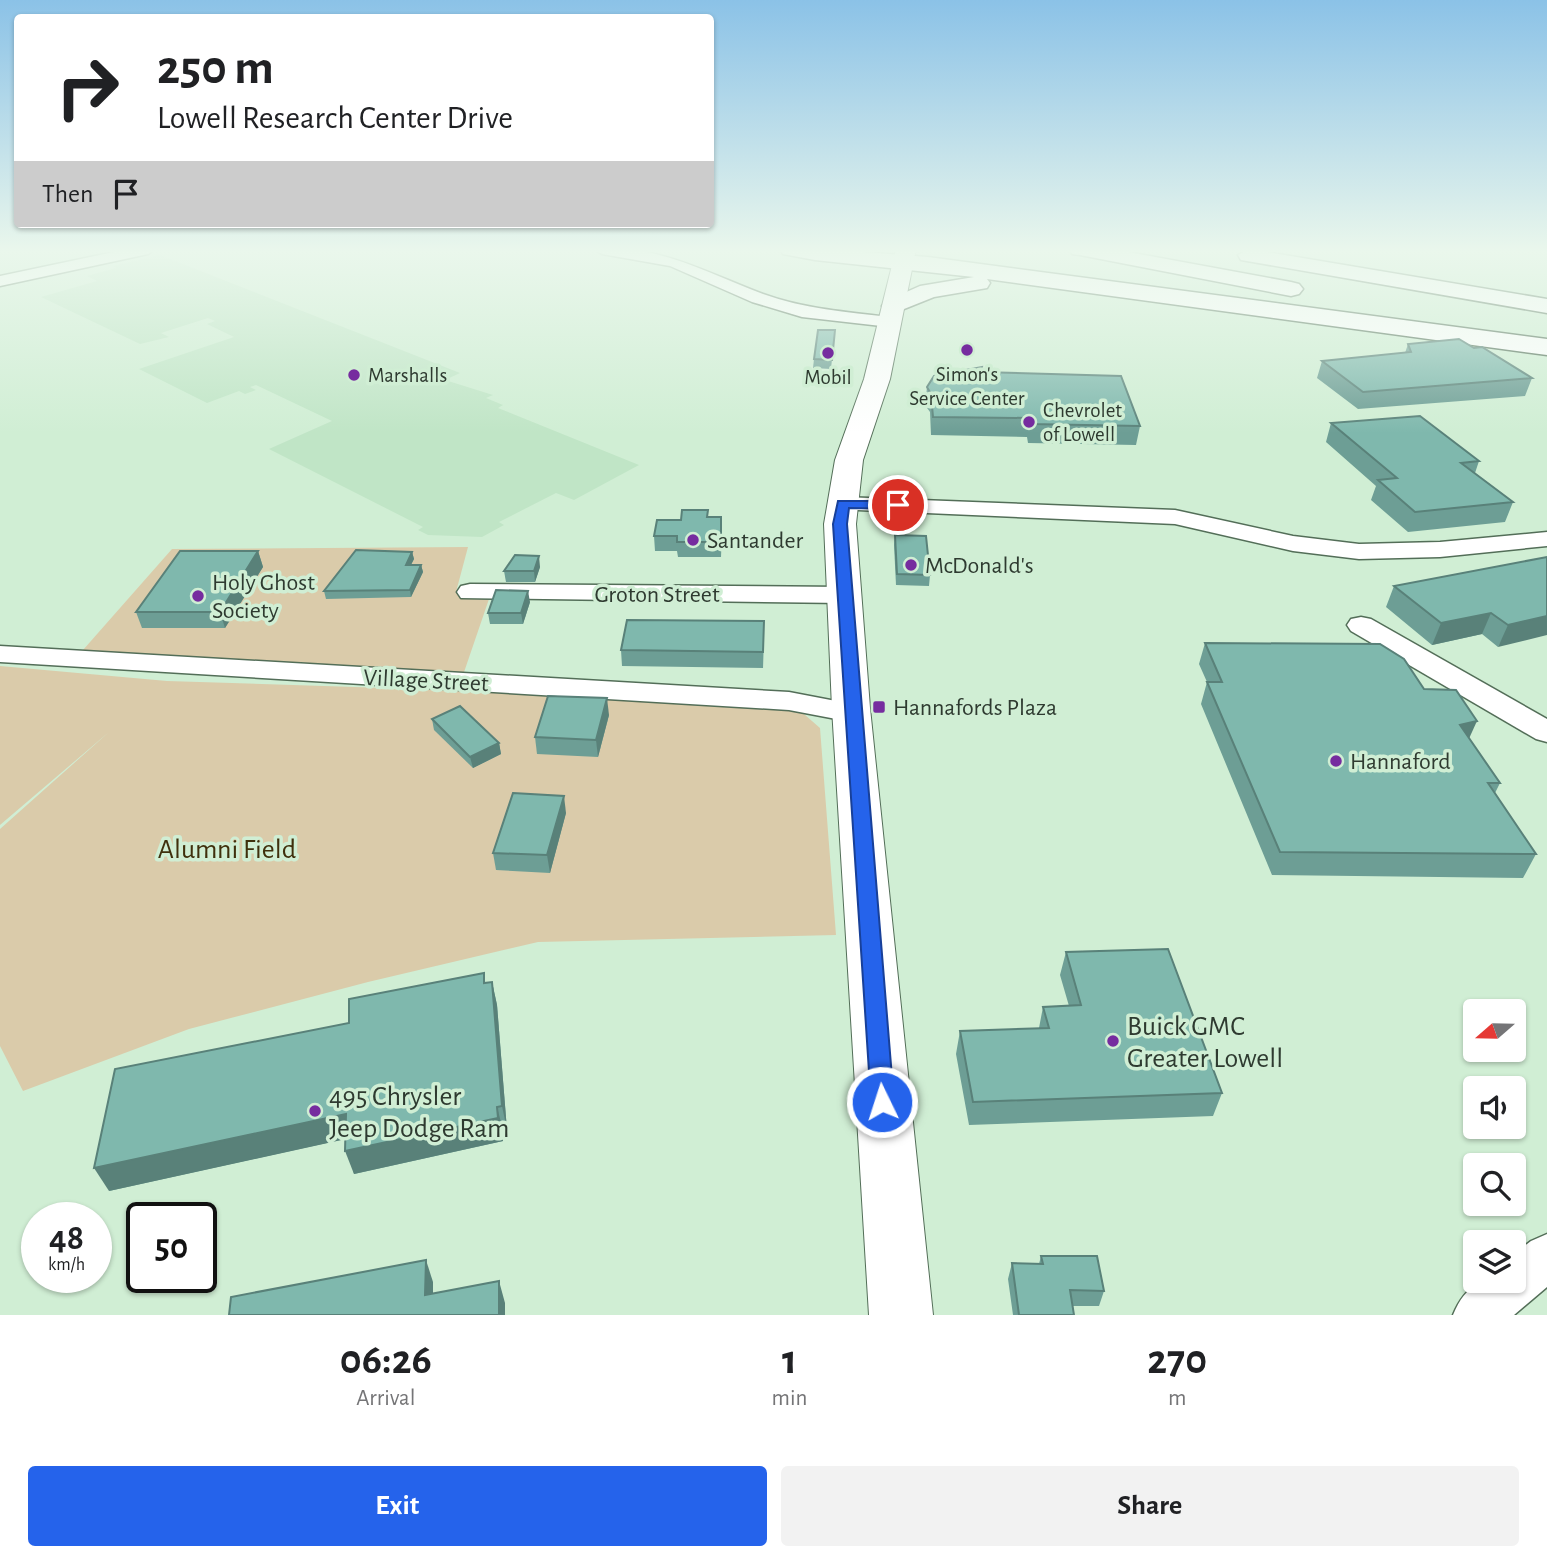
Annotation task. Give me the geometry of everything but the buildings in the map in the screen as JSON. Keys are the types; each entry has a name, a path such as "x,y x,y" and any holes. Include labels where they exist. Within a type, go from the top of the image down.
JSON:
{"highway":[{"path":"892,314 897,310"},
{"path":"1266,310 1547,348"},
{"path":"1415,310 1547,335"}],"main road":[{"path":"893,310 880,367 849,460 840,524 852,713 901,1315"}],"street":[{"path":"799,310 808,313 892,314"},
{"path":"843,504 1175,517 1214,523 1286,542 1332,550 1387,552 1547,539"},
{"name":"Groton Street","path":"470,592 844,595"},
{"path":"1361,625 1547,732"},
{"name":"Village Street","path":"0,654 789,701 852,713"},
{"path":"1477,1315 1547,1257"}],"shaded area":[{"path":"69,310 301,310 460,373 445,380 493,395 486,398 503,405 498,408 639,465 574,500 556,493 499,522 504,525 482,537 428,535 418,530 423,527 269,449 332,421 256,385 250,387 256,390 245,394 239,391 207,403 139,369 234,337 207,324 215,321 208,318 161,333 169,337 140,344"}],"green space":[{"path":"468,547 456,592 489,599 462,678 83,650 172,549"},
{"name":"Alumni Field","path":"0,666 167,681 789,701 820,728 836,935 538,942 368,982 189,1029 23,1091 0,1046 0,829 109,732 0,825"}],"place":[{"name":"Simon's Service Center","path":"967,350"},
{"name":"Mobil","path":"828,353"},
{"name":"Marshalls","path":"354,375"},
{"name":"Chevrolet of Lowell","path":"1029,422"},
{"name":"Santander","path":"693,540"},
{"name":"McDonald's","path":"911,565"},
{"name":"Holy Ghost Society","path":"198,596"},
{"name":"Hannafords Plaza","path":"879,707"},
{"name":"Hannaford","path":"1336,761"},
{"name":"Buick GMC Greater Lowell","path":"1113,1041"},
{"name":"495 Chrysler Jeep Dodge Ram","path":"315,1111"}],"route":[{"path":"882,1102 851,708 840,524 843,504 898,505"}]}
